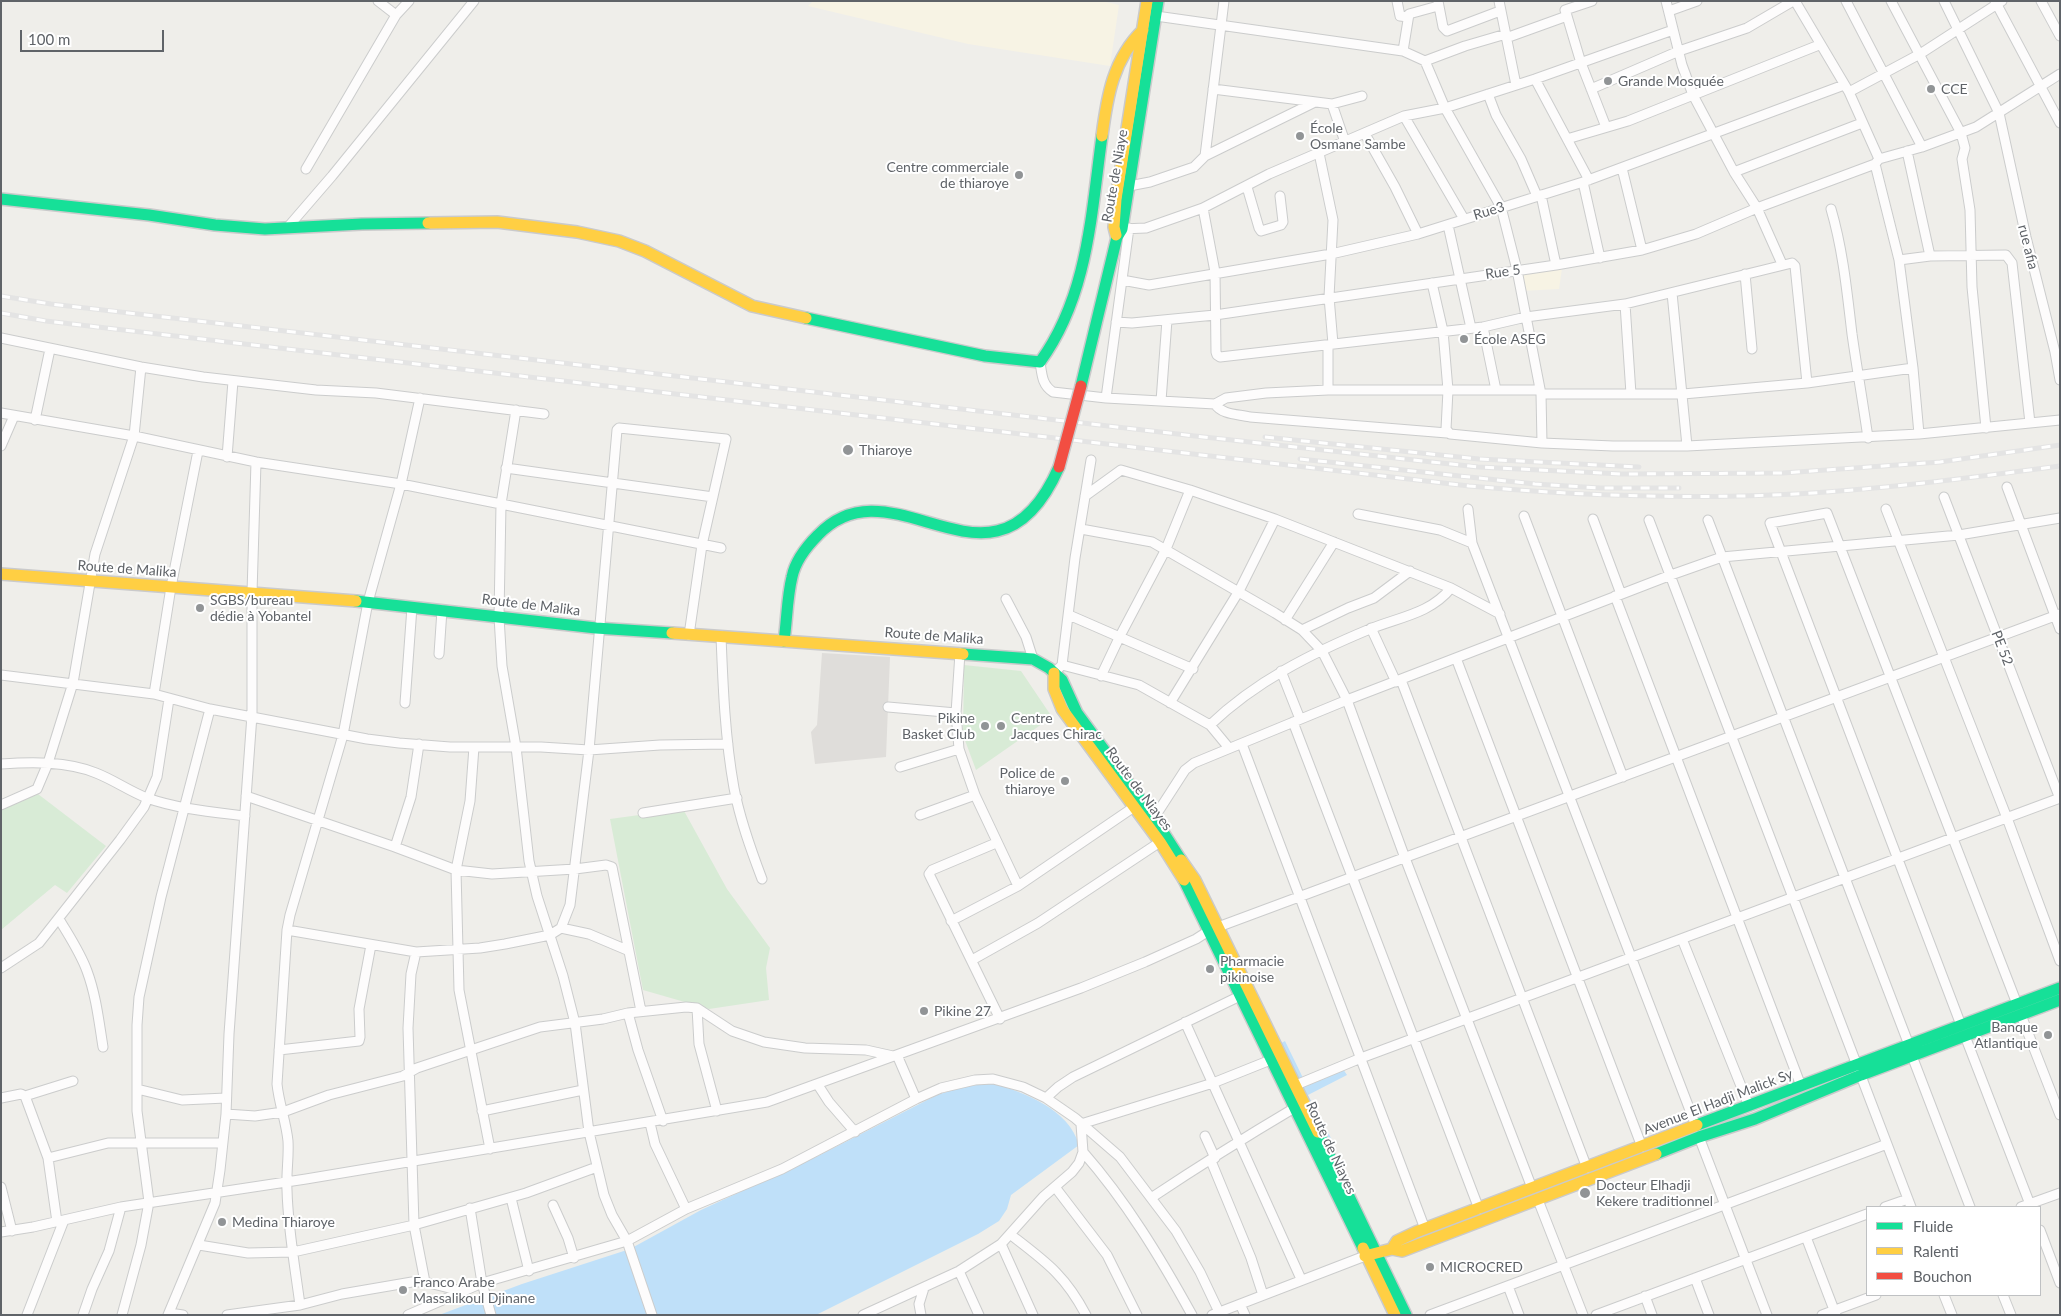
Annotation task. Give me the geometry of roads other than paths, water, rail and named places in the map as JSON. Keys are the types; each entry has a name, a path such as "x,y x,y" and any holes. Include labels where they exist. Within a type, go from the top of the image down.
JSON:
{"main road":[{"name":"Route de Niaye","path":"1147,1 1116,199 1114,227 1123,232 1158,1"},
{"path":"1,199 149,215 215,225 265,229 497,222 577,232 619,241 645,251 752,306 920,344 985,356 1040,362 1055,342 1069,314 1079,281 1087,242 1108,97 1116,72 1134,37 1143,30"},
{"path":"784,641 792,575 812,538 834,521 848,515 876,510 906,516 959,531 988,533 1012,526 1036,509 1050,488 1059,467 1123,232"},
{"name":"Route de Malika","path":"1,574 368,602 599,628 1033,658"},
{"path":"1033,658 1058,669"},
{"name":"Route de Niayes","path":"1058,669 1077,713 1107,763 1215,929 1296,1085 1370,1254 1392,1314"},
{"name":"Route de Niayes","path":"1107,763 1154,818 1188,867 1242,995 1296,1107 1370,1254 1406,1315"},
{"name":"Avenue El Hadji Malick Sy","path":"1392,1249 1398,1241 1425,1229 1642,1147 1755,1118 1859,1070 2019,1009 2060,988"},
{"name":"Avenue El Hadji Malick Sy","path":"2019,1009 2060,1000"},
{"name":"Avenue El Hadji Malick Sy","path":"1370,1254 1392,1249 1402,1251 1419,1243 1538,1200 1697,1132 1749,1106 1801,1086 1859,1070"}],"street":[{"path":"378,1 396,16"},
{"path":"306,169 396,16 409,1"},
{"path":"288,228 474,1"},
{"path":"1205,156 1224,1"},
{"path":"1397,1 1400,16 1408,17"},
{"path":"1499,1 1516,85"},
{"path":"1425,61 1465,46 1506,36 1565,9 1592,1"},
{"path":"1666,1 1682,66 1693,95 1734,172 1757,208 1782,264"},
{"path":"1669,11 1697,1"},
{"path":"1591,89 1679,51 1747,28 1794,1 1846,88 1877,162 1899,260 1914,368 1920,434"},
{"path":"1846,1 1922,147"},
{"path":"1891,1 1961,133 1965,148 1962,159 1970,210 1972,287 1986,428"},
{"name":"rue afia","path":"1944,1 1999,113 2060,380"},
{"path":"2042,1 2060,36"},
{"path":"1998,2 2060,123"},
{"name":"Rue3","path":"1122,280 1149,285 1215,272 1331,254 1418,234 1448,225 1464,218 1586,181 1883,75 1959,30 1998,2"},
{"path":"1404,51 1409,14 1438,4 1443,27 1446,30 1500,11"},
{"path":"1565,9 1581,63 1606,127"},
{"path":"1156,16 1404,51 1425,61 1445,108 1501,207 1517,270 1540,392 1542,443"},
{"path":"1106,398 1122,280 1123,232 1146,228 1203,208 1269,174 1404,116 1445,108 1536,79 1674,30"},
{"path":"1567,139 1628,121 1819,45"},
{"name":"Rue 5","path":"1116,322 1132,324 1215,314 1556,265 1642,250 1696,234 1757,208 1877,162 1976,127 2060,74"},
{"path":"1536,79 1586,181 1600,258"},
{"path":"1212,89 1332,104 1362,96"},
{"path":"1488,94 1496,115 1522,159 1539,195 1556,265"},
{"path":"1129,186 1150,182 1194,168 1205,156 1315,102"},
{"path":"1332,104 1345,142"},
{"path":"1404,116 1464,218"},
{"path":"1734,172 1862,123"},
{"path":"1365,134 1418,234"},
{"path":"1907,151 1930,256"},
{"path":"1319,153 1333,220 1328,390"},
{"path":"1622,168 1642,250"},
{"path":"1247,187 1261,230 1281,225 1283,222 1280,196"},
{"path":"1203,208 1215,272 1216,352 1220,357 1483,327 1526,317 1625,304 1792,263 1795,266 1806,383"},
{"path":"1831,209 1838,232 1847,286 1852,336 1860,375 1868,438"},
{"path":"1448,225 1471,328"},
{"path":"1899,260 1930,256 2006,255 2012,263 2030,423"},
{"path":"1745,274 1752,349"},
{"path":"1432,283 1443,331 1448,390 1447,433"},
{"path":"1672,294 1687,446"},
{"path":"1625,304 1631,394"},
{"path":"1162,401 1167,320"},
{"path":"1483,327 1496,390"},
{"path":"1,338 141,366 233,381 420,398 544,414"},
{"path":"35,420 50,348"},
{"path":"1040,362 1046,388 1053,392 1106,398 1215,404 1226,398 1266,393 1328,390 1496,390 1683,394 1806,383 1914,368"},
{"path":"1,805 38,789 48,763 73,683 95,554 134,436 141,366"},
{"path":"228,457 233,381"},
{"path":"300,1305 288,1214 288,1141 277,1084 287,930 343,734 368,602 401,484 420,398"},
{"path":"1215,404 1218,409 1224,412 1250,417 1447,433 1542,443 1613,446 1687,446 1868,438 2060,420"},
{"path":"516,410 501,504 499,617 502,666 516,747 531,871 563,976 575,1023 589,1132 597,1167 608,1204 627,1241 652,1315"},
{"path":"1,413 134,436 256,462 401,484 721,548"},
{"path":"1,446 14,416"},
{"path":"287,930 416,952 458,950 505,944 550,935 561,928 570,905 589,750 612,481 617,430 619,428 726,439 702,545 689,635"},
{"path":"154,694 171,587 198,451"},
{"path":"1091,460 1058,669 1102,676 1138,685 1210,726 1229,748"},
{"path":"183,1315 169,1314 199,1245 218,1192 226,1114 252,715 252,593 256,462"},
{"path":"506,468 612,481 712,497"},
{"path":"1086,496 1121,470 1190,490 1275,519 1451,588 1500,614"},
{"path":"2007,487 2057,615 2060,629"},
{"path":"1102,676 1120,636 1166,549 1190,490"},
{"name":"PE 52","path":"1944,497 2060,799"},
{"path":"1468,509 1472,543 1767,1315"},
{"path":"1886,509 2007,818 2060,961"},
{"path":"2060,1115 1827,513 1770,523 1963,1030 2027,1206 2060,1193"},
{"path":"1358,514 1440,530 1472,543"},
{"path":"1524,516 1623,777"},
{"path":"1593,518 1618,595 1676,757 1801,1086"},
{"path":"1154,818 1189,766 1347,700 1618,595 1722,557 1959,535 2060,518"},
{"path":"1170,703 1193,669 1239,591 1275,519"},
{"path":"1649,520 1910,1203 1891,1206"},
{"path":"1708,520 1970,1206"},
{"path":"1081,529 1152,542 1166,549 1302,630 1322,651 1347,700 1405,858 1532,1188"},
{"path":"1285,620 1334,542"},
{"path":"1302,630 1374,598 1410,571"},
{"path":"1210,726 1231,705 1281,671 1371,628 1420,612 1443,597 1451,588"},
{"path":"1006,600 1026,637 1033,658"},
{"path":"405,703 412,607"},
{"path":"439,654 442,610"},
{"path":"1068,615 1193,669"},
{"path":"1,1232 149,1202 287,1182 412,1160 663,1121 767,1102 1000,1019 1145,962 1215,929 2057,615"},
{"path":"1371,628 1398,681 1461,837 1587,1168"},
{"path":"721,636 728,744 737,798 750,846 762,880"},
{"path":"960,653 956,713 959,749 975,795 996,843 1018,886"},
{"path":"1456,658 1642,1147"},
{"path":"1281,671 1352,878 1478,1209"},
{"path":"1,675 154,694 210,708 367,739 419,744 474,748 562,747 589,750 660,745 728,744"},
{"path":"1,968 32,950 59,919 120,840 148,798 157,777 169,699"},
{"path":"888,707 956,713"},
{"path":"122,1315 141,1245 149,1202 137,1110 137,1025 139,998 183,807 210,708"},
{"path":"396,847 411,797 419,744"},
{"path":"1242,744 1298,898 1361,1058 1425,1229"},
{"path":"474,748 470,801 456,870 459,990 490,1149"},
{"path":"900,767 959,749"},
{"path":"1,764 48,763 94,772 148,798 183,807 245,816"},
{"path":"920,815 975,795"},
{"path":"246,796 396,847 456,870 492,874 575,869 606,865 614,870 627,950 642,1011"},
{"path":"643,813 737,798"},
{"path":"1296,1085 1361,1058 2060,799"},
{"path":"952,921 1018,886 1134,807"},
{"path":"972,960 1038,923 1160,842"},
{"path":"996,843 930,872 929,877 1000,1019"},
{"path":"59,919 78,950 87,971 103,1047"},
{"path":"561,928 589,934 627,950"},
{"path":"1682,939 1749,1106"},
{"path":"279,1050 359,1041 359,1009 371,944"},
{"path":"416,952 411,974 408,1028 411,1072 414,1225 425,1282"},
{"path":"1046,1098 1073,1077 1242,995"},
{"path":"226,1114 259,1116 283,1112 329,1095 411,1072 417,1068 540,1027 642,1011 686,1007 697,1008 732,1031 764,1042 805,1048 866,1050 895,1056"},
{"path":"697,1008 699,1044 717,1111"},
{"path":"628,1013 638,1050 663,1121"},
{"path":"1185,1022 1301,1280"},
{"path":"895,1056 916,1099"},
{"path":"1081,1124 1213,1083 1273,1059"},
{"path":"408,1315 482,1283 574,1258 627,1241 686,1210 782,1169 916,1099 941,1088 975,1080 993,1079 1023,1087 1046,1098 1075,1118 1120,1157 1176,1231 1190,1254 1215,1313 1370,1254"},
{"path":"1,1098 20,1094 25,1096 73,1082"},
{"path":"818,1085 829,1102 855,1132"},
{"path":"137,1089 182,1100 226,1098"},
{"path":"482,1111 583,1090"},
{"path":"25,1096 48,1158 60,1221 26,1315"},
{"path":"1151,1198 1227,1148 1296,1107"},
{"path":"650,1123 655,1144 686,1210"},
{"path":"866,1314 959,1271 1001,1244 1011,1235 1042,1197 1072,1172 1079,1163 1083,1152 1081,1124"},
{"path":"1204,1136 1263,1294"},
{"path":"48,1158 108,1143 222,1143"},
{"path":"1430,1315 1455,1310 1508,1286 1887,1144"},
{"path":"1083,1152 1108,1181 1143,1232 1192,1315"},
{"path":"199,1245 248,1253 293,1252 414,1225 510,1198 597,1167"},
{"path":"1,1187 12,1230"},
{"path":"1054,1187 1107,1255 1137,1315"},
{"path":"510,1198 529,1271"},
{"path":"1538,1200 1583,1315"},
{"path":"553,1205 574,1258"},
{"path":"84,1315 92,1289 109,1251 122,1207"},
{"path":"470,1208 482,1283 491,1315"},
{"path":"1596,1315 1866,1214"},
{"path":"2041,1233 2060,1283"},
{"path":"1011,1235 1064,1279 1086,1315"},
{"path":"1806,1237 1835,1313"},
{"path":"1001,1244 1033,1315"},
{"path":"959,1271 979,1315"},
{"path":"1695,1278 1709,1315"},
{"path":"227,1315 300,1305 391,1285 425,1282 461,1291"},
{"path":"1508,1286 1519,1315"},
{"path":"921,1315 918,1304 924,1288"},
{"path":"1645,1296 1652,1315"},
{"path":"1822,1315 1835,1313 1874,1296"},
{"path":"1944,1296 1952,1315"},
{"path":"2004,1296 2011,1315"},
{"path":"1240,1304 1246,1315"}],"water":[{"path":"1285,1041 1303,1078 1341,1066 1347,1075 1308,1095 1332,1140 1312,1149 1266,1051"},
{"path":"992,1083 1018,1092 1056,1112 1074,1132 1079,1145 1011,1195 1007,1209 999,1221 978,1234 816,1315 439,1315 522,1284 630,1249 701,1210 820,1155 937,1095 962,1087"}],"railway":[{"path":"1,296 51,304 1478,467 1622,474 1783,473 1940,462 2060,445"},
{"path":"1,313 46,321 1503,489 1638,496 1780,495 1900,486 2060,466"},
{"path":"1265,437 1479,459 1639,467"},
{"path":"1300,459 1535,484 1600,488 1679,488"}],"place":[{"name":"Grande Mosquée","path":"1608,81"},
{"name":"CCE","path":"1931,89"},
{"name":"École Osmane Sambe","path":"1300,136"},
{"name":"Centre commerciale de thiaroye","path":"1019,175"},
{"name":"École ASEG","path":"1464,339"},
{"name":"Thiaroye","path":"848,450"},
{"name":"SGBS/bureau dédie à Yobantel","path":"200,608"},
{"name":"Pikine Basket Club","path":"985,726"},
{"name":"Centre Jacques Chirac","path":"1001,726"},
{"name":"Police de thiaroye","path":"1065,781"},
{"name":"Pharmacie pikinoise","path":"1210,969"},
{"name":"Pikine 27","path":"924,1011"},
{"name":"Banque Atlantique","path":"2048,1035"},
{"name":"Docteur Elhadji Kekere traditionnel","path":"1585,1193"},
{"name":"Medina Thiaroye","path":"222,1222"},
{"name":"MICROCRED","path":"1430,1267"},
{"name":"Franco Arabe Massalikoul Djinane","path":"403,1290"}]}
